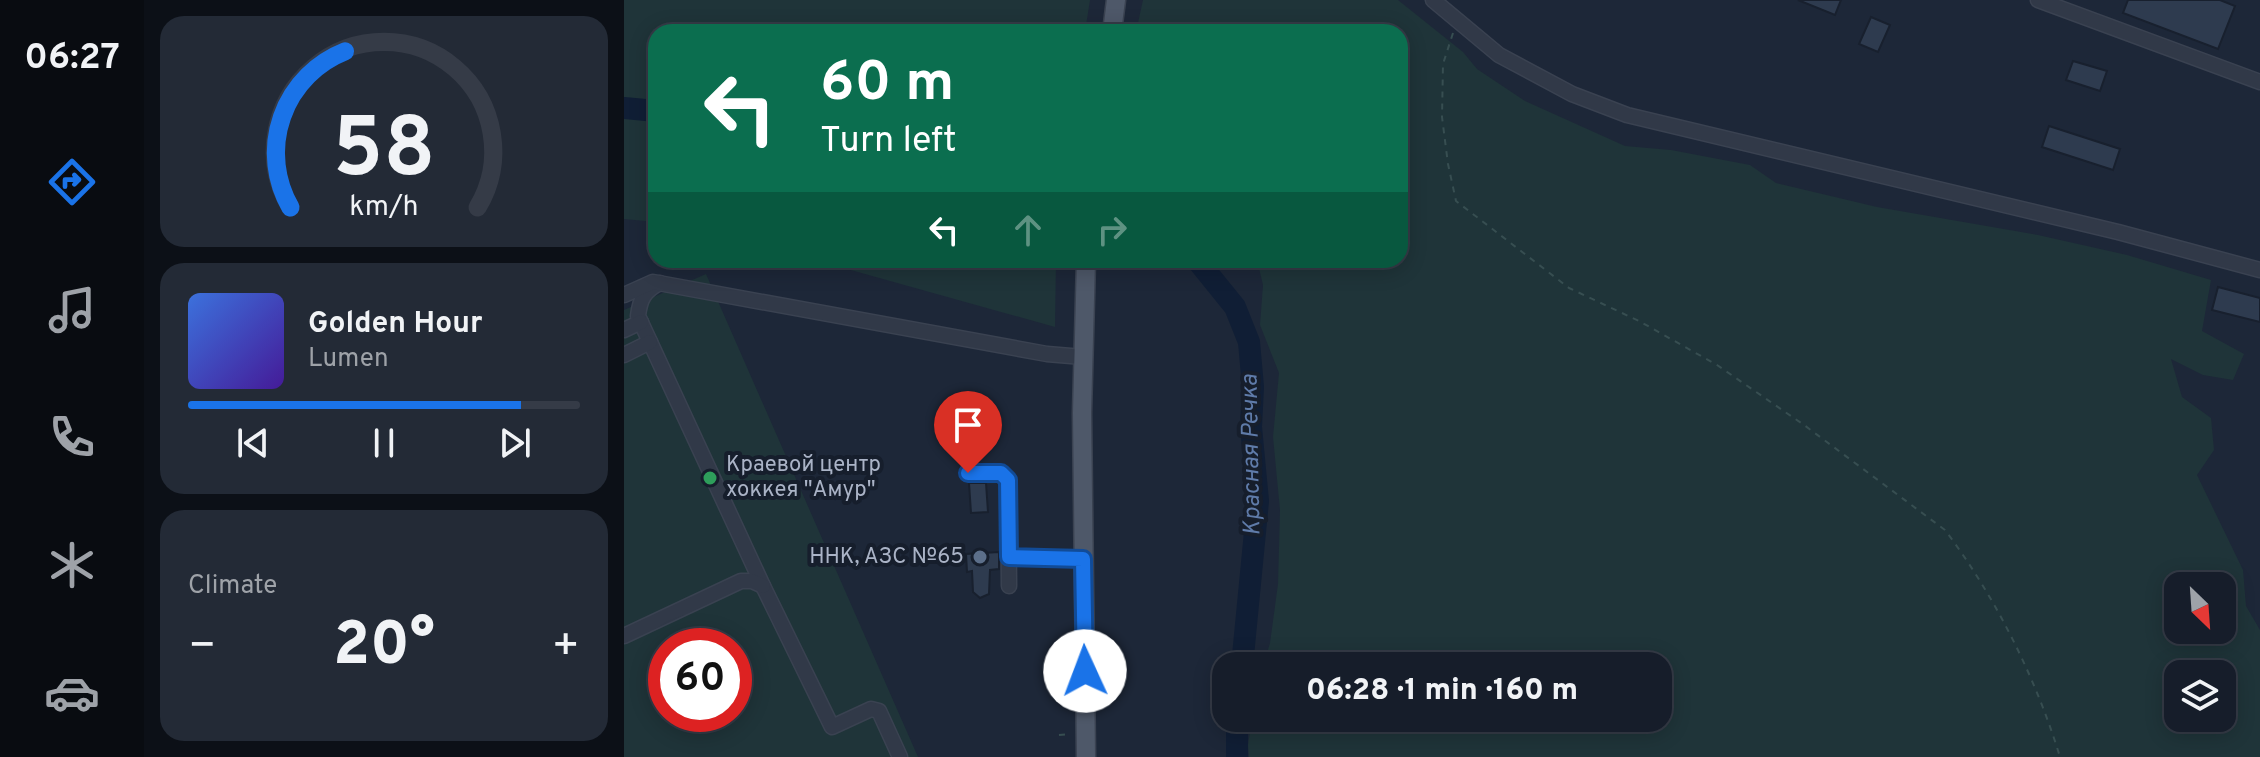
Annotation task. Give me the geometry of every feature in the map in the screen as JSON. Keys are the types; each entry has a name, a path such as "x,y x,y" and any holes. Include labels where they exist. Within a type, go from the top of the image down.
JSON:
{"main road":[{"path":"1113,24 1116,0"},
{"path":"1085,268 1083,559 1086,757"}],"street":[{"path":"1433,0 1499,55 1572,94 1627,115 2118,232 2260,270"},
{"path":"2038,0 2260,82"},
{"path":"624,295 653,282 1047,354 1083,357"},
{"path":"660,283 650,288 640,300 638,316 832,727 871,709 879,711 900,757"},
{"path":"624,330 641,322"},
{"path":"624,355 650,342"},
{"path":"968,473 1001,473 1008,480 1009,586"},
{"path":"1009,557 1083,559"},
{"path":"624,636 741,581 752,581 763,586"}],"path":[{"path":"1457,20 1443,64 1442,117 1456,201 1569,288 1639,321 1717,365 1945,530 2012,638 2041,698 2060,757"}],"green space":[{"path":"624,0 1090,0 1086,24 648,24 648,221 624,219"},
{"path":"1143,0 1398,0 1463,52 1477,69 1525,101 1625,146 1671,150 1750,165 1776,183 1877,207 2038,235 2127,255 2211,280 2202,331 2244,354 2233,380 2203,375 2171,359 2182,397 2211,418 2214,450 2197,475 2243,570 2246,606 2260,630 2260,757 1249,757 1250,732 1672,732 1672,652 1267,652 1278,584 1280,510 1273,437 1279,373 1260,325 1263,285 1259,268 1408,268 1408,24 1138,24"},
{"path":"844,268 1056,268 1055,327"},
{"name":"Краевой центр хоккея \"Амур\"","path":"706,274 918,757 624,757 624,310"}],"building":[{"path":"1798,0 1841,0 1835,15"},
{"path":"2128,0 2220,0 2235,6 2218,49 2123,13"},
{"path":"1871,17 1890,25 1878,52 1859,44"},
{"path":"2073,61 2107,71 2100,91 2066,80"},
{"path":"2049,126 2120,149 2113,170 2042,147"},
{"path":"2218,287 2260,298 2260,322 2212,310"},
{"path":"969,483 986,483 988,512 971,513"},
{"path":"999,552 999,569 990,570 989,594 980,598 973,592 972,571 967,572 966,554"}],"waterway":[{"name":"Красная Речка","path":"624,108 648,110"},
{"name":"Красная Речка","path":"1203,268 1235,307 1249,342 1253,387 1251,427 1258,501 1243,652"},
{"name":"Красная Речка","path":"1237,732 1237,757"}],"place":[{"name":"Краевой центр хоккея \"Амур\"","path":"710,478"},
{"name":"ННК, АЗС №65","path":"980,557"}],"route":[{"path":"968,473 1001,473 1008,480 1009,557 1083,559 1085,671"}]}
